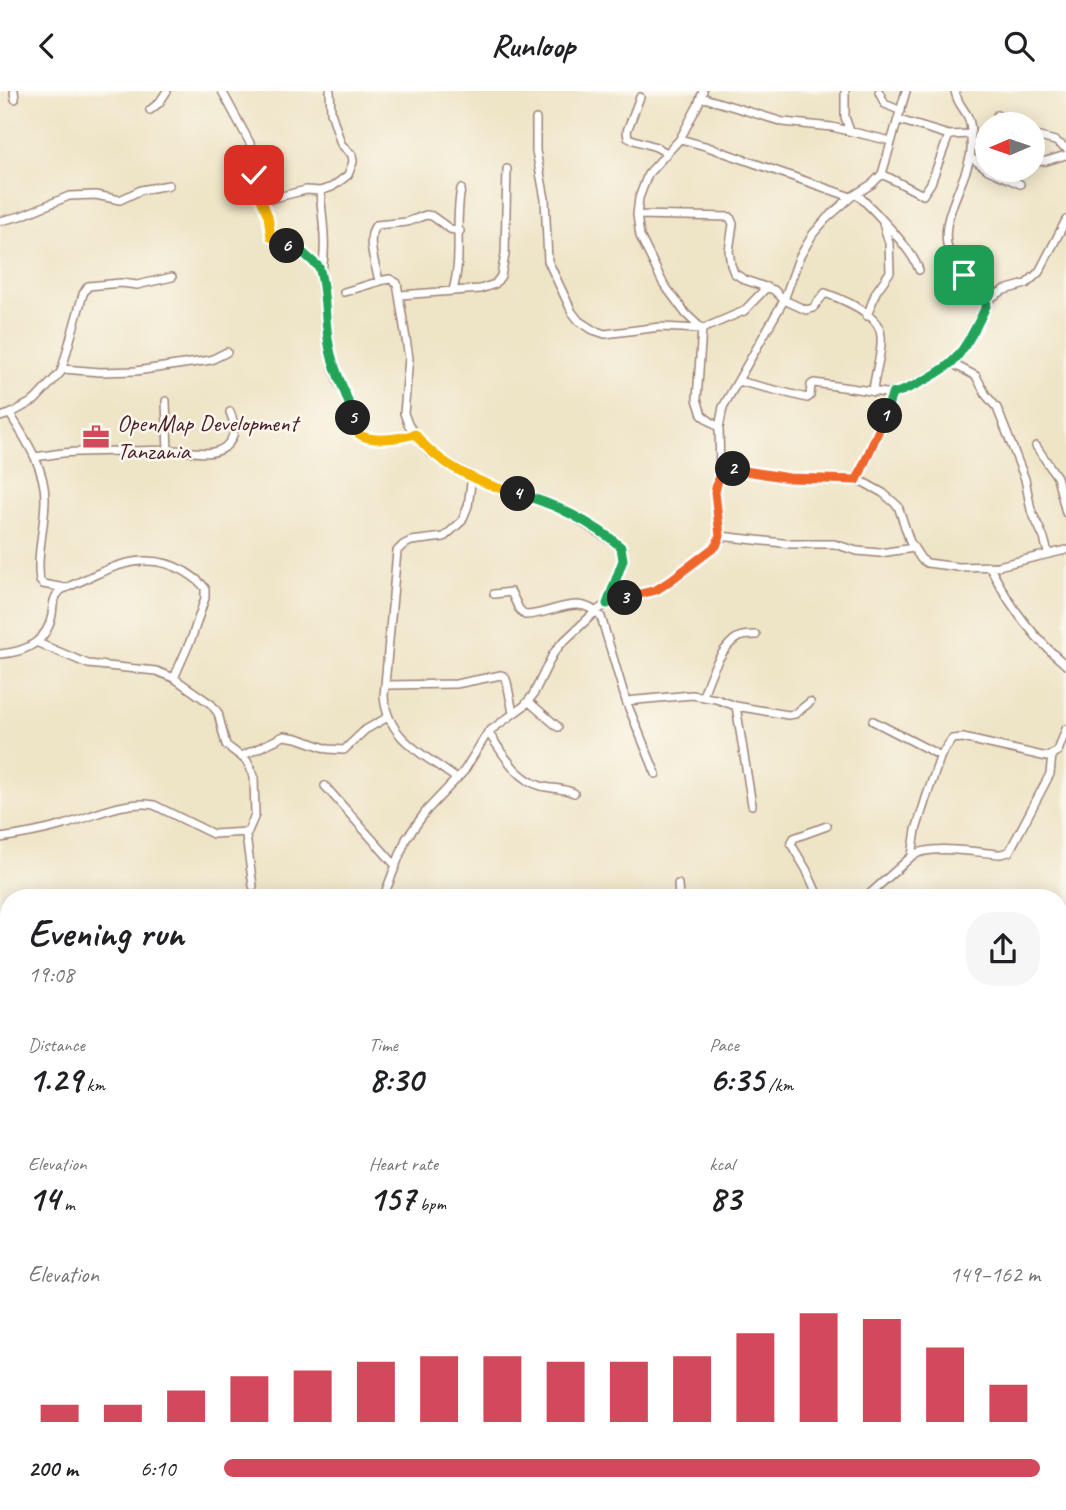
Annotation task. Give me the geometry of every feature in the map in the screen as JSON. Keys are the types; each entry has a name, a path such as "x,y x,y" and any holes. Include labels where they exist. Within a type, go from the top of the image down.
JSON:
{"street":[{"path":"150,110 167,91"},
{"path":"222,91 250,143 254,181 273,239 302,252 315,262 321,274"},
{"path":"262,201 306,190 320,191 339,184 348,175 353,162 352,155 341,144 335,126 330,91"},
{"path":"845,91 845,117 850,131"},
{"path":"387,889 406,839 427,810 464,771 488,732 528,701 553,654 596,611 607,604 656,590 716,546 720,536 715,492 720,472 719,428 723,407 784,300 799,258 813,234 826,219 882,174 906,91"},
{"path":"955,91 959,104 970,116 971,156 952,205 946,229 946,245 953,263 987,304"},
{"path":"879,92 885,104 901,111"},
{"path":"702,330 685,314 663,283 640,236 637,215 648,174 680,139 702,94 783,122 819,125 891,141"},
{"path":"640,97 626,131 628,138 667,153"},
{"path":"536,119 536,151 545,199 548,261 572,312 585,325 605,334 660,327 702,330 744,311 767,287"},
{"path":"899,120 949,135 971,134"},
{"path":"882,174 923,195 931,183 949,135"},
{"path":"1045,138 1066,148"},
{"path":"680,139 854,195 913,256 919,270"},
{"path":"1045,161 1066,155"},
{"path":"971,156 975,159"},
{"path":"400,295 489,287 495,284 501,276 507,232 507,169"},
{"path":"1016,182 1020,184"},
{"path":"0,221 32,212 69,196 96,195 120,200 141,190 169,185"},
{"path":"453,291 460,231 457,212 461,189"},
{"path":"320,191 321,227 325,247 321,274 331,358 339,384 349,400 357,431 360,435 371,438 403,438 415,434"},
{"path":"379,281 371,233 376,225 407,222 426,215 432,216 450,229 460,231"},
{"path":"637,215 730,217 733,224 729,251 732,269 737,276 767,287 780,294 784,300 808,310 826,293 867,316 875,322 881,333 873,392"},
{"path":"738,381 807,398 814,383 892,394 919,383 951,363 996,294 1026,284 1039,272 1066,220"},
{"path":"867,316 876,292 890,273 888,243 883,223"},
{"path":"0,417 35,400 63,369 83,294 88,286 121,283 137,285 172,277"},
{"path":"344,292 379,281 397,282 409,358 404,413 415,434 430,453 501,489 540,499 563,510 621,547 623,560 607,604"},
{"path":"702,330 697,399 702,415 719,428"},
{"path":"63,369 136,371 211,360 227,352"},
{"path":"951,363 976,376 997,408 1025,479 1031,510 1048,554"},
{"path":"857,480 872,449 892,394"},
{"path":"166,401 168,450"},
{"path":"36,457 79,452 215,451 226,447 234,433 235,425 230,412"},
{"path":"10,414 36,457 45,497 40,581 65,588"},
{"path":"1036,446 1056,477 1066,513"},
{"path":"720,472 736,468 789,478 857,480 883,493 898,506 914,548 927,563 990,567 1010,565 1066,550"},
{"path":"457,779 410,747 393,729 385,707 386,685 397,551 411,541 441,539 462,521 468,506 472,476"},
{"path":"720,536 791,544 834,544 869,552 914,548"},
{"path":"0,654 15,652 38,643 50,626 55,596 65,588 122,563 144,559 175,566 202,584 205,598 174,678"},
{"path":"990,567 1038,641 1066,665"},
{"path":"494,594 512,592 519,609 525,615 582,604 596,611 601,617 626,701 656,775"},
{"path":"703,696 710,676 734,640 745,635 756,635"},
{"path":"38,643 88,664 156,671 174,678 211,704 218,713 226,745 252,767 256,789 255,815 247,832 253,886"},
{"path":"386,685 456,684 501,675 507,682 513,713"},
{"path":"626,701 692,695 788,715 795,714 810,702"},
{"path":"528,701 558,727"},
{"path":"736,706 752,805"},
{"path":"242,756 284,736 328,749 344,750 365,730 387,717"},
{"path":"873,721 941,756"},
{"path":"912,856 922,808 948,743 956,737 1028,754 1052,755 1058,751 1066,729"},
{"path":"488,732 522,776 544,787 562,788 573,793"},
{"path":"875,889 912,856 924,851 1009,852 1050,774 1052,755"},
{"path":"325,786 396,866"},
{"path":"0,838 43,831 114,808 144,803 154,805 213,834 247,832"},
{"path":"815,889 791,844 794,838 827,826"},
{"path":"678,884 678,889"}],"place":[{"name":"OpenMap Development Tanzania","path":"96,437"}],"route":[{"path":"254,175 268,216 271,237 302,252 319,267 329,348 339,384 349,400 360,435 387,439 415,434 430,453 451,466 501,489 540,499 578,518 616,543 624,555 607,604 656,590 716,546 720,536 715,492 720,472 736,468 789,478 857,480 883,422 892,394 919,383 951,363 957,358 976,326 987,304 964,275"}]}
